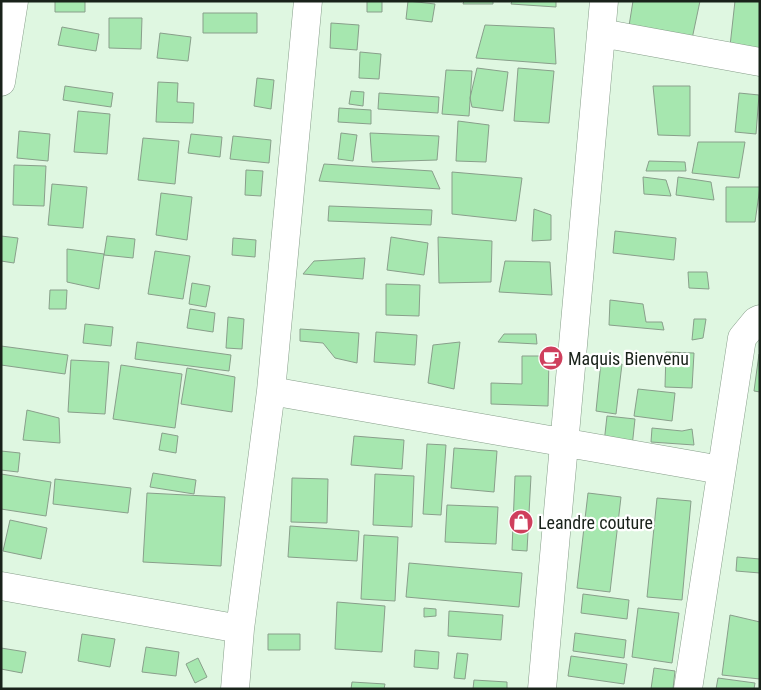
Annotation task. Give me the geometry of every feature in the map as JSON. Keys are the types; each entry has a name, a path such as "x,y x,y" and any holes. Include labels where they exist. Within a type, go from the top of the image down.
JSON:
{"street":[{"path":"235,689 240,629 271,391 308,1"},
{"path":"542,689 604,1"},
{"path":"1,82 9,11"},
{"path":"602,32 760,62"},
{"path":"688,689 742,338 760,319"},
{"path":"271,391 721,470"},
{"path":"1,586 240,629"}],"building":[{"path":"55,1 85,1 85,12 55,12"},
{"path":"367,1 382,1 382,12 367,12"},
{"path":"408,1 435,4 432,22 406,19"},
{"path":"464,1 493,1 493,4 463,4"},
{"path":"512,1 556,1 556,7 511,4"},
{"path":"633,1 700,1 692,39 629,26"},
{"path":"735,1 760,1 760,50 730,46"},
{"path":"203,13 257,13 257,33 203,33"},
{"path":"109,18 142,18 141,49 109,48"},
{"path":"331,23 359,25 357,50 330,48"},
{"path":"485,25 554,28 556,64 476,58"},
{"path":"62,27 99,34 96,51 58,45"},
{"path":"160,33 191,37 188,61 157,58"},
{"path":"360,52 381,54 379,79 359,78"},
{"path":"477,68 508,72 503,111 472,107 470,98"},
{"path":"518,68 554,71 549,123 514,121"},
{"path":"446,70 472,71 469,116 442,114"},
{"path":"257,78 274,80 271,109 254,106"},
{"path":"158,82 178,83 177,102 194,103 193,123 156,122"},
{"path":"65,86 113,93 111,107 63,100"},
{"path":"653,86 690,86 690,136 658,135"},
{"path":"351,91 364,92 363,106 349,104"},
{"path":"379,93 439,97 438,113 378,109"},
{"path":"739,93 759,95 756,134 735,132"},
{"path":"339,108 371,110 371,124 338,122"},
{"path":"78,111 110,114 107,154 74,152"},
{"path":"458,121 489,125 486,162 456,161"},
{"path":"19,131 50,134 48,161 17,158"},
{"path":"341,133 357,135 353,161 338,159"},
{"path":"370,133 439,136 437,160 372,162"},
{"path":"191,134 222,137 220,157 188,153"},
{"path":"233,136 271,140 269,163 230,159"},
{"path":"143,138 179,141 175,184 138,180"},
{"path":"698,142 745,142 739,178 692,173"},
{"path":"649,161 685,162 686,171 646,171"},
{"path":"324,164 432,171 440,189 319,181"},
{"path":"14,165 46,166 44,206 13,205"},
{"path":"246,170 263,171 261,196 245,195"},
{"path":"452,172 522,178 516,221 452,214"},
{"path":"643,177 666,180 671,196 644,194"},
{"path":"678,177 711,182 714,200 676,195"},
{"path":"52,184 87,187 83,228 48,225"},
{"path":"726,187 760,187 755,222 726,222"},
{"path":"161,193 192,197 187,240 156,235"},
{"path":"329,206 432,210 431,225 328,221"},
{"path":"534,209 551,215 551,240 532,241"},
{"path":"615,231 676,238 674,260 613,253"},
{"path":"1,236 18,238 14,263 1,261"},
{"path":"107,236 135,239 133,258 104,255"},
{"path":"391,237 428,243 424,275 387,270"},
{"path":"438,237 492,241 491,282 439,283"},
{"path":"233,238 256,240 255,257 232,255"},
{"path":"67,249 104,254 99,289 67,282"},
{"path":"155,251 190,256 183,299 148,294"},
{"path":"365,258 363,279 303,274 314,261"},
{"path":"505,261 550,262 552,295 499,292"},
{"path":"688,272 707,272 709,289 689,288"},
{"path":"192,283 210,286 206,307 189,304"},
{"path":"386,284 420,285 419,316 386,315"},
{"path":"50,290 67,290 66,309 49,309"},
{"path":"610,300 643,304 646,322 662,322 664,330 609,325"},
{"path":"190,309 215,313 213,332 187,328"},
{"path":"228,317 244,319 242,349 226,348"},
{"path":"694,319 706,319 703,338 692,340"},
{"path":"85,324 113,327 111,346 83,343"},
{"path":"300,329 359,333 357,363 335,358 323,343 300,341"},
{"path":"376,332 417,335 415,365 374,362"},
{"path":"504,334 536,334 537,344 498,342"},
{"path":"137,342 231,355 229,371 135,359"},
{"path":"460,342 454,389 428,383 433,345"},
{"path":"1,346 68,355 65,374 1,365"},
{"path":"666,352 694,353 692,388 665,387"},
{"path":"760,354 760,392 754,391"},
{"path":"522,356 549,356 548,406 491,404 491,383 522,384"},
{"path":"71,360 109,362 105,414 68,412"},
{"path":"601,362 622,364 616,414 596,411"},
{"path":"121,365 182,374 175,428 113,419"},
{"path":"187,368 235,377 232,412 181,404"},
{"path":"638,389 675,393 672,421 634,416"},
{"path":"27,410 59,418 60,443 23,440"},
{"path":"607,416 635,419 632,447 604,443"},
{"path":"652,428 682,431 692,429 694,445 651,442"},
{"path":"162,433 178,436 176,453 159,450"},
{"path":"354,436 404,440 402,469 351,465"},
{"path":"427,444 446,445 441,515 423,514"},
{"path":"454,448 497,451 494,492 451,488"},
{"path":"1,451 20,453 18,472 1,470"},
{"path":"153,473 196,480 194,494 150,487"},
{"path":"1,474 51,482 46,516 1,509"},
{"path":"375,474 414,476 412,527 373,525"},
{"path":"515,476 531,476 527,551 512,550"},
{"path":"292,478 328,479 327,523 291,522"},
{"path":"55,479 131,488 128,513 53,504"},
{"path":"147,493 225,497 221,566 143,562"},
{"path":"588,493 621,497 610,592 577,588"},
{"path":"657,498 691,501 682,600 647,597"},
{"path":"447,505 498,507 496,544 445,542"},
{"path":"10,520 47,528 41,559 3,551"},
{"path":"290,526 359,531 357,561 288,557"},
{"path":"364,535 398,537 395,601 361,599"},
{"path":"737,557 760,559 760,573 736,571"},
{"path":"409,563 522,573 519,607 406,597"},
{"path":"583,594 629,600 627,619 581,613"},
{"path":"337,602 385,606 382,652 335,649"},
{"path":"424,608 436,609 436,616 424,617"},
{"path":"638,608 679,613 672,663 632,657"},
{"path":"449,611 503,615 501,640 448,636"},
{"path":"730,615 760,622 760,679 722,675"},
{"path":"575,633 626,640 624,658 573,651"},
{"path":"82,634 115,639 110,667 78,661"},
{"path":"268,634 300,634 300,650 268,650"},
{"path":"146,647 179,652 176,676 142,672"},
{"path":"1,648 26,652 22,673 1,669"},
{"path":"415,650 439,652 438,669 414,667"},
{"path":"457,653 468,654 465,679 454,678"},
{"path":"571,656 627,664 624,684 568,676"},
{"path":"198,658 207,677 195,683 186,664"},
{"path":"654,668 675,671 673,689 651,689"},
{"path":"718,678 755,683 754,689 716,689"},
{"path":"474,680 507,682 507,689 473,689"},
{"path":"352,682 385,684 384,689 351,689"}],"place":[{"name":"Maquis Bienvenu","path":"551,358"},
{"name":"Leandre couture","path":"521,522"}]}
